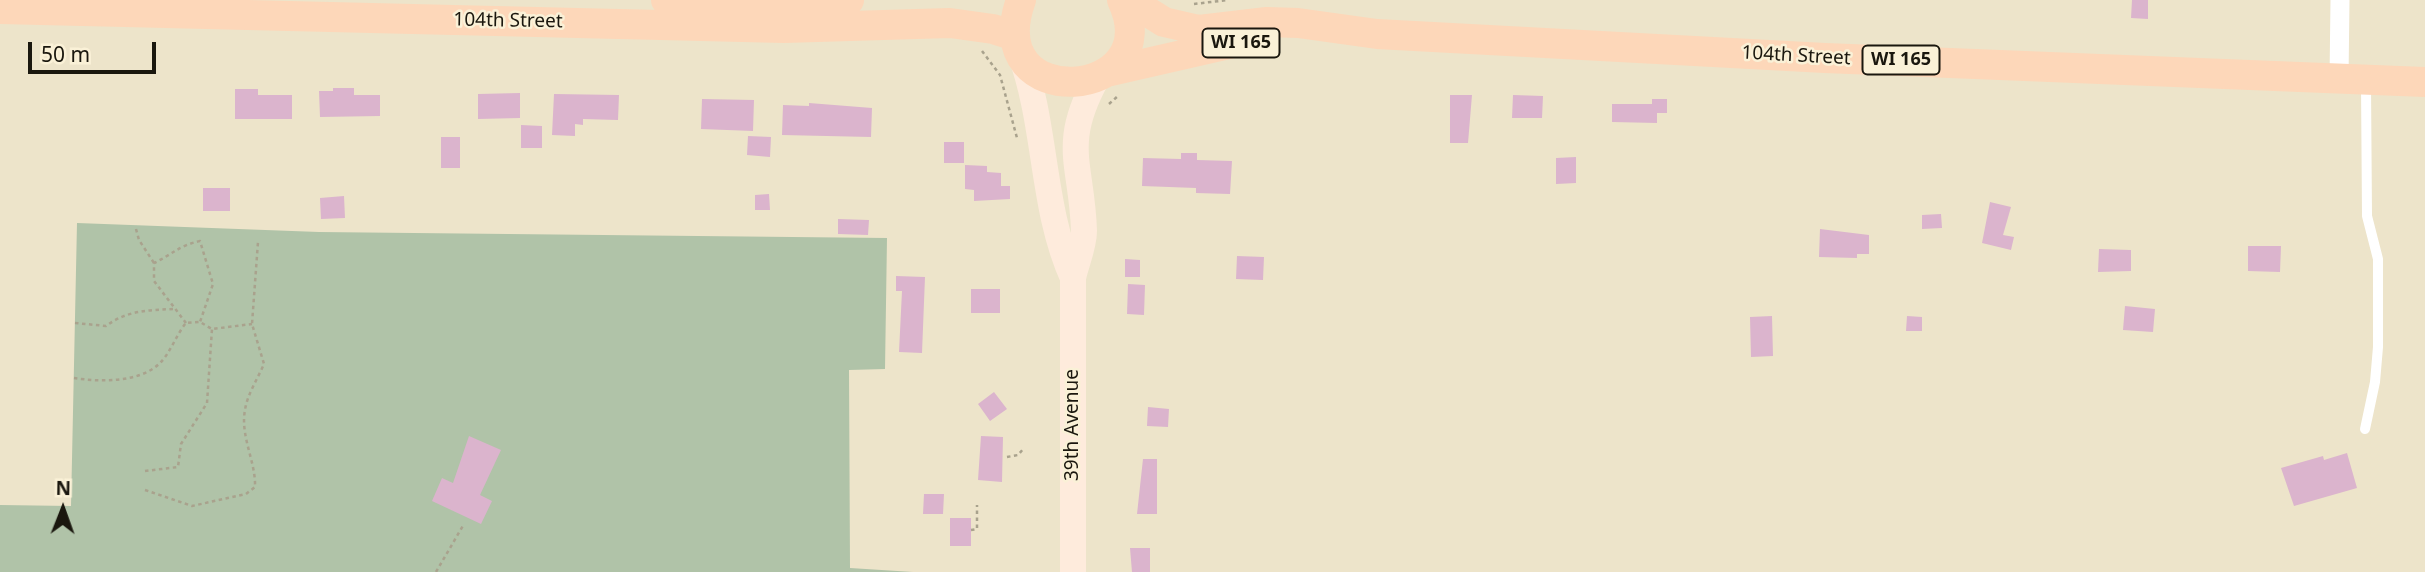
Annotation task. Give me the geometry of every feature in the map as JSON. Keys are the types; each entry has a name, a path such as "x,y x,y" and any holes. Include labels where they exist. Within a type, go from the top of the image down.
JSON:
{"main road":[{"path":"666,0 815,3 849,0"},
{"path":"1016,41 1015,16 1021,0"},
{"path":"1109,81 1127,44 1130,27 1122,0"},
{"name":"104th Street","path":"1129,0 1164,22 1199,30 1277,22 1377,34 1825,58 2425,82"},
{"name":"104th Street","path":"0,9 784,27 950,23 993,29 1016,41"},
{"name":"104th Street","path":"1109,81 1219,44 1377,34"},
{"name":"WI 165","path":"1016,41 1027,63 1051,79 1079,83 1109,81"},
{"name":"39th Avenue","path":"1016,41 1032,88 1060,250 1073,278"},
{"name":"39th Avenue","path":"1073,572 1073,278 1084,233 1074,135 1084,102 1109,81"}],"street":[{"path":"2340,0 2352,79"}],"lane":[{"path":"2352,79 2367,216 2378,259 2378,347 2371,409 2365,429"}],"path":[{"path":"1192,4 1228,0"},
{"path":"974,46 989,57 1000,75 1019,148"},
{"path":"1105,108 1109,81"},
{"path":"136,229 139,240 154,262 154,281 186,323"},
{"path":"154,262 168,257 181,245 200,241 214,284 200,322"},
{"path":"145,489 192,506 246,494 255,487 255,470 248,446 244,410 264,364 252,324 258,242"},
{"path":"75,323 106,326 117,317 142,310 175,309"},
{"path":"74,378 100,382 141,374 160,363 174,337 186,323 200,322 212,329 252,324"},
{"path":"145,471 178,467 181,444 207,403 212,329"},
{"path":"1007,457 1018,455 1024,448"},
{"path":"971,530 977,529 977,505"},
{"path":"436,572 464,524"}],"green space":[{"path":"77,223 319,232 887,238 885,369 849,370 850,568 913,572 0,572 0,505 71,506"}],"building":[{"path":"2132,0 2148,0 2148,19 2131,18"},
{"path":"333,88 354,88 354,95 380,95 380,116 320,117 319,91 333,91"},
{"path":"235,89 258,89 258,95 292,95 292,119 235,119"},
{"path":"520,93 520,118 478,119 478,94"},
{"path":"554,94 619,95 618,120 583,119 583,125 575,124 575,136 552,135"},
{"path":"1450,95 1472,95 1468,143 1450,143"},
{"path":"1513,95 1543,96 1542,118 1512,118"},
{"path":"702,99 754,100 753,131 701,129"},
{"path":"1652,99 1667,99 1667,113 1657,113 1657,123 1612,122 1612,104 1652,104"},
{"path":"809,103 872,108 871,137 782,135 783,105 809,106"},
{"path":"521,125 542,126 542,148 521,148"},
{"path":"748,136 771,137 770,157 747,155"},
{"path":"441,137 460,137 460,168 441,168"},
{"path":"944,142 964,142 964,163 944,163"},
{"path":"1181,153 1197,153 1197,160 1232,161 1230,194 1196,193 1196,188 1142,186 1143,158 1181,159"},
{"path":"1576,157 1576,183 1556,184 1556,158"},
{"path":"965,165 987,166 987,172 1001,173 1001,186 1010,186 1010,199 974,201 974,190 965,189"},
{"path":"203,188 230,188 230,211 203,211"},
{"path":"769,194 770,210 755,210 755,195"},
{"path":"344,196 345,218 321,219 320,198"},
{"path":"1990,202 2011,207 2003,235 2014,237 2011,250 1982,243"},
{"path":"1941,214 1942,228 1922,229 1922,215"},
{"path":"838,219 869,220 868,235 838,234"},
{"path":"1820,229 1869,235 1869,254 1857,254 1857,258 1819,257"},
{"path":"2248,246 2281,246 2280,272 2248,271"},
{"path":"2099,249 2131,250 2131,271 2098,272"},
{"path":"1237,256 1264,257 1263,280 1236,279"},
{"path":"1125,259 1140,260 1140,277 1125,277"},
{"path":"896,276 925,277 922,353 899,352 902,291 896,291"},
{"path":"1128,284 1145,285 1144,315 1127,314"},
{"path":"971,289 1000,289 1000,313 971,313"},
{"path":"2125,306 2155,309 2153,332 2123,330"},
{"path":"1772,316 1773,356 1751,357 1750,317"},
{"path":"1907,316 1922,317 1922,331 1906,331"},
{"path":"994,392 1007,409 990,421 978,404"},
{"path":"1148,407 1169,409 1168,427 1147,426"},
{"path":"469,436 501,450 480,495 492,501 481,524 432,501 442,478 453,483"},
{"path":"981,436 1003,437 1002,482 978,480"},
{"path":"2347,453 2357,488 2294,506 2281,468 2323,456 2324,460"},
{"path":"1143,459 1157,459 1157,514 1137,514"},
{"path":"924,494 944,494 943,514 923,514"},
{"path":"950,518 971,518 971,546 950,546"},
{"path":"1130,548 1150,548 1150,572 1132,572"}]}
